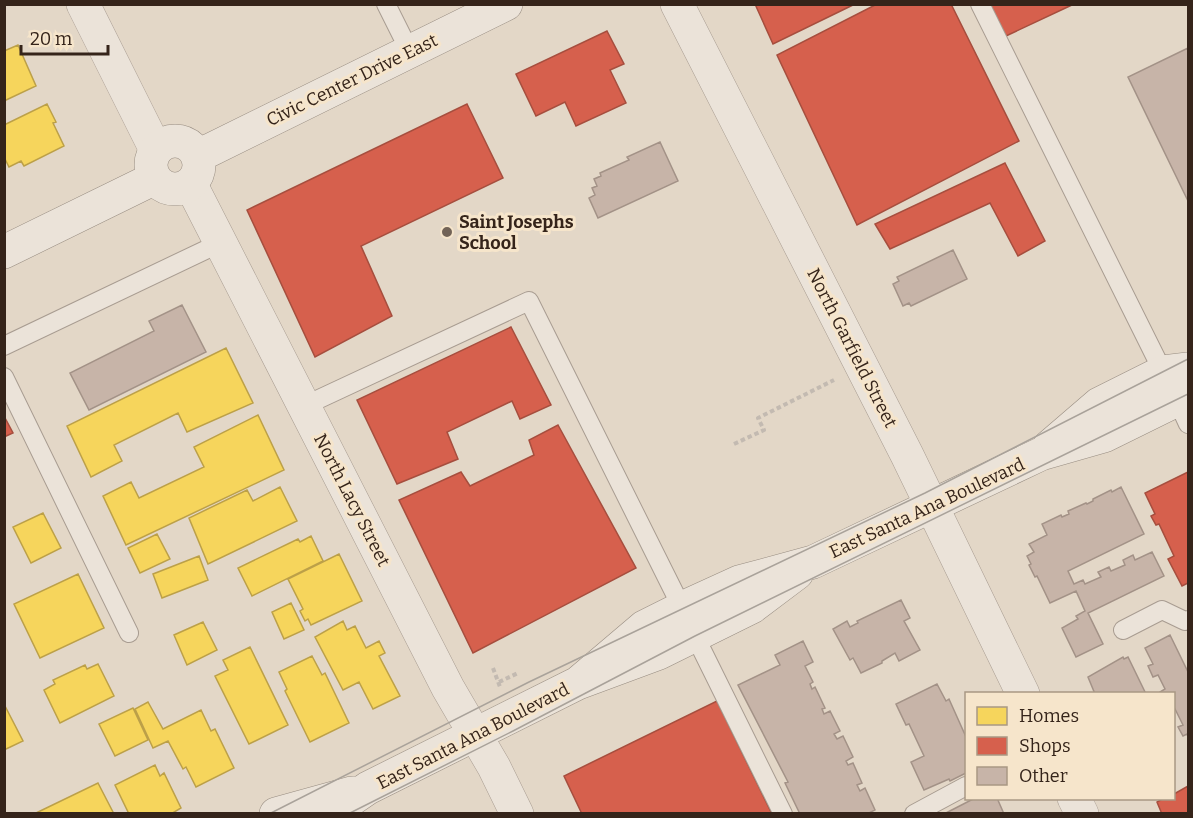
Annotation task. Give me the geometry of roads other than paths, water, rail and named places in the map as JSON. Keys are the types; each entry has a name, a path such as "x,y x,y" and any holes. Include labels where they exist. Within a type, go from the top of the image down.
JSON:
{"street":[{"path":"4,252 155,164 164,144 174,141 193,148 194,170 183,189 167,188 155,164 83,4"},
{"name":"Civic Center Drive East","path":"194,170 410,52 506,4"},
{"name":"North Garfield Street","path":"677,4 862,367 1023,692"},
{"name":"North Lacy Street","path":"194,170 220,243 448,688 494,767 517,813"},
{"name":"East Santa Ana Boulevard","path":"330,813 368,788 578,683 659,653 688,622 752,607 813,562 1041,454 1099,404 1181,391"},
{"name":"East Santa Ana Boulevard","path":"276,813 368,788"}],"lane":[{"path":"386,4 410,52"},
{"path":"980,4 1181,391"},
{"path":"4,346 220,243"},
{"path":"304,406 529,301 783,813"},
{"path":"4,377 129,633"},
{"path":"1123,630 1162,610 1187,623"},
{"path":"914,813 965,787"}],"tram line":[{"path":"269,814 529,682 925,493 1188,359"},
{"path":"348,814 695,636 1188,394"}],"place":[{"name":"Saint Josephs School","path":"447,232"}]}
